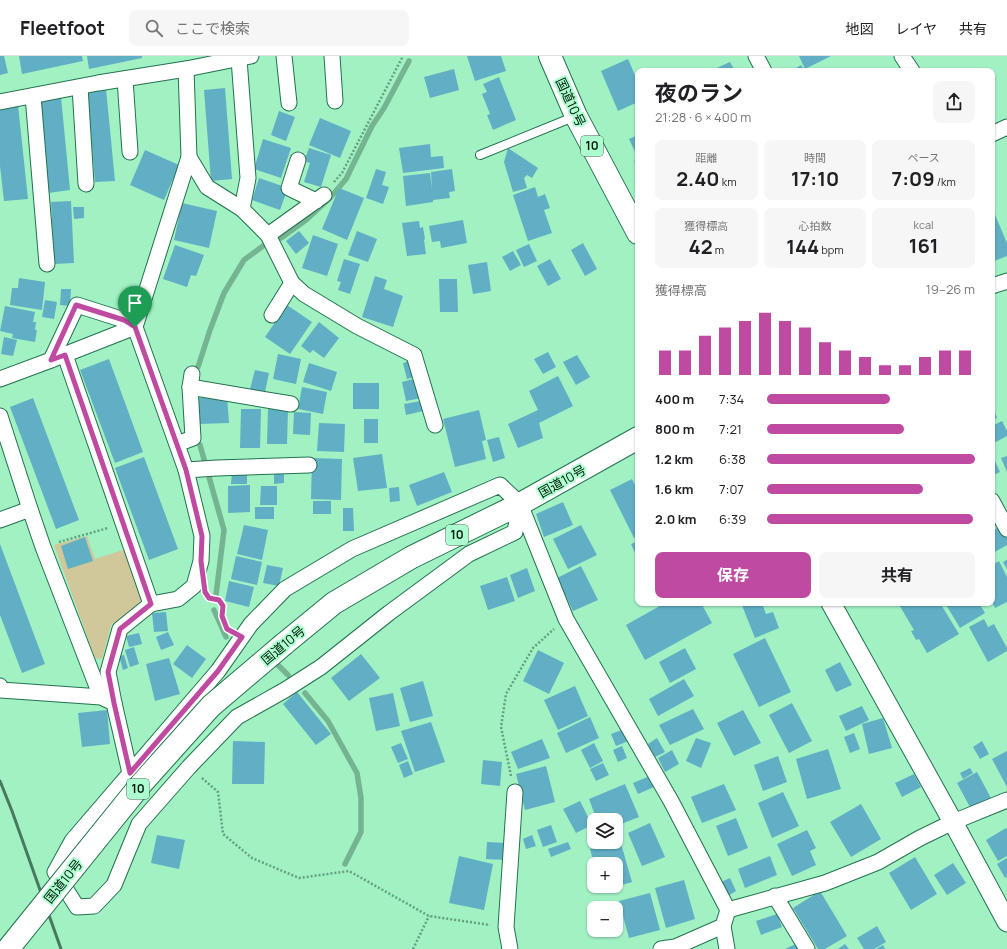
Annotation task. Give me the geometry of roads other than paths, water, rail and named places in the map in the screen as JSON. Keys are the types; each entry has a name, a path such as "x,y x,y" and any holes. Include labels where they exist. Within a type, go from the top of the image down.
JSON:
{"highway":[{"name":"国道10号","path":"550,56 576,116 635,228"},
{"name":"国道10号","path":"8,949 142,783 211,706 334,603 412,557 520,504 635,440"}],"street":[{"path":"284,56 289,103"},
{"path":"332,56 335,101"},
{"path":"756,56 762,68"},
{"path":"902,56 910,68"},
{"path":"0,102 245,57 248,178 242,209"},
{"path":"107,700 108,672 120,629 151,604 178,599 194,586 201,561 202,536 186,470 135,327 190,157 186,69"},
{"path":"125,79 130,152"},
{"path":"80,87 86,184"},
{"path":"33,96 46,264"},
{"path":"995,133 1007,127"},
{"path":"190,157 207,187 242,209 268,235 292,283 304,294 357,326 414,355 435,424"},
{"path":"268,235 320,198 289,188 298,160"},
{"path":"995,285 1007,281"},
{"path":"272,315 292,283"},
{"path":"135,327 124,320 76,305 58,357 123,523 151,604"},
{"path":"0,379 135,327"},
{"path":"177,444 193,438 191,380 291,404"},
{"path":"0,416 43,547 107,700 130,773"},
{"path":"186,470 309,465"},
{"path":"520,504 515,532 469,554 389,613 321,667 285,690 237,717 189,767 139,824 114,885 94,906 77,908 55,872 72,841 218,671 251,624 285,589 352,549 500,485 520,504 566,619 671,801 728,910 723,926 727,949"},
{"path":"995,507 1007,529"},
{"path":"0,520 30,509"},
{"path":"833,606 1007,922"},
{"path":"0,686 1,690 107,700"},
{"path":"510,949 506,927 515,792"},
{"path":"728,910 825,883 878,862 920,838 953,822 1007,800"},
{"path":"775,896 807,949"},
{"path":"661,949 675,947 723,926"}],"lane":[{"path":"480,155 576,116"}],"waterway":[{"path":"281,238 306,220 330,198 346,179 372,126 384,108 409,61"},
{"path":"198,367 224,293 244,260 263,246"},
{"path":"200,445 224,530 216,595"},
{"path":"214,610 226,637"},
{"path":"278,665 288,675"},
{"path":"305,693 328,721 357,773 361,798 361,832 345,864"}],"railway":[{"path":"0,781 61,949"}]}
